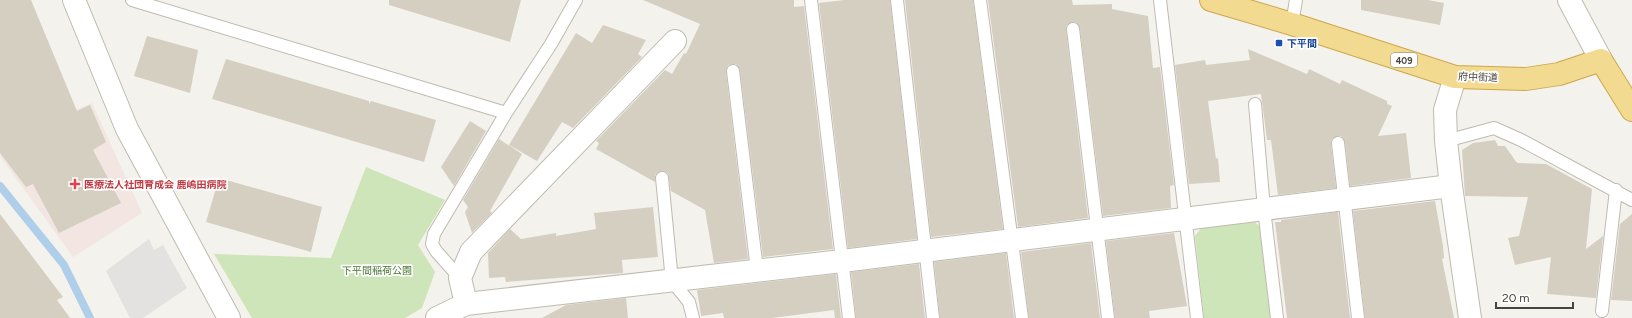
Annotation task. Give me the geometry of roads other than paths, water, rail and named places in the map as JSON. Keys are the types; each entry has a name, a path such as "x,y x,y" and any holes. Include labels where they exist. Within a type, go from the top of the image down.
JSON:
{"highway":[{"name":"府中街道","path":"1211,0 1292,24 1456,77 1526,79 1560,74 1601,60"},
{"path":"1601,60 1632,110"}],"street":[{"path":"1569,0 1601,60"},
{"path":"77,1 127,129 228,318"},
{"path":"466,304 460,278 470,252 675,42"},
{"path":"1456,77 1445,110 1446,141 1470,318"},
{"path":"437,318 466,304 842,261 1451,186"}],"lane":[{"path":"132,0 506,113"},
{"path":"460,278 432,244 434,234 506,113 551,44 576,0"},
{"path":"811,0 849,318"},
{"path":"897,0 933,318"},
{"path":"980,0 1022,318"},
{"path":"1160,0 1197,318"},
{"path":"1292,24 1296,0"},
{"path":"1073,30 1108,318"},
{"path":"733,72 757,270"},
{"path":"1254,104 1264,210 1277,318"},
{"path":"1446,141 1494,128 1521,140 1632,200"},
{"path":"1338,144 1358,318"},
{"path":"662,178 672,281 689,302 693,318"},
{"path":"1602,311 1616,190"}],"waterway":[{"path":"0,186 64,265 90,318"}],"place":[{"name":"下平間","path":"1279,43"},
{"name":"医療法人社団育成会 鹿嶋田病院","path":"75,184"}],"park label":[{"name":"下平間稲荷公園","path":"377,270"}]}
